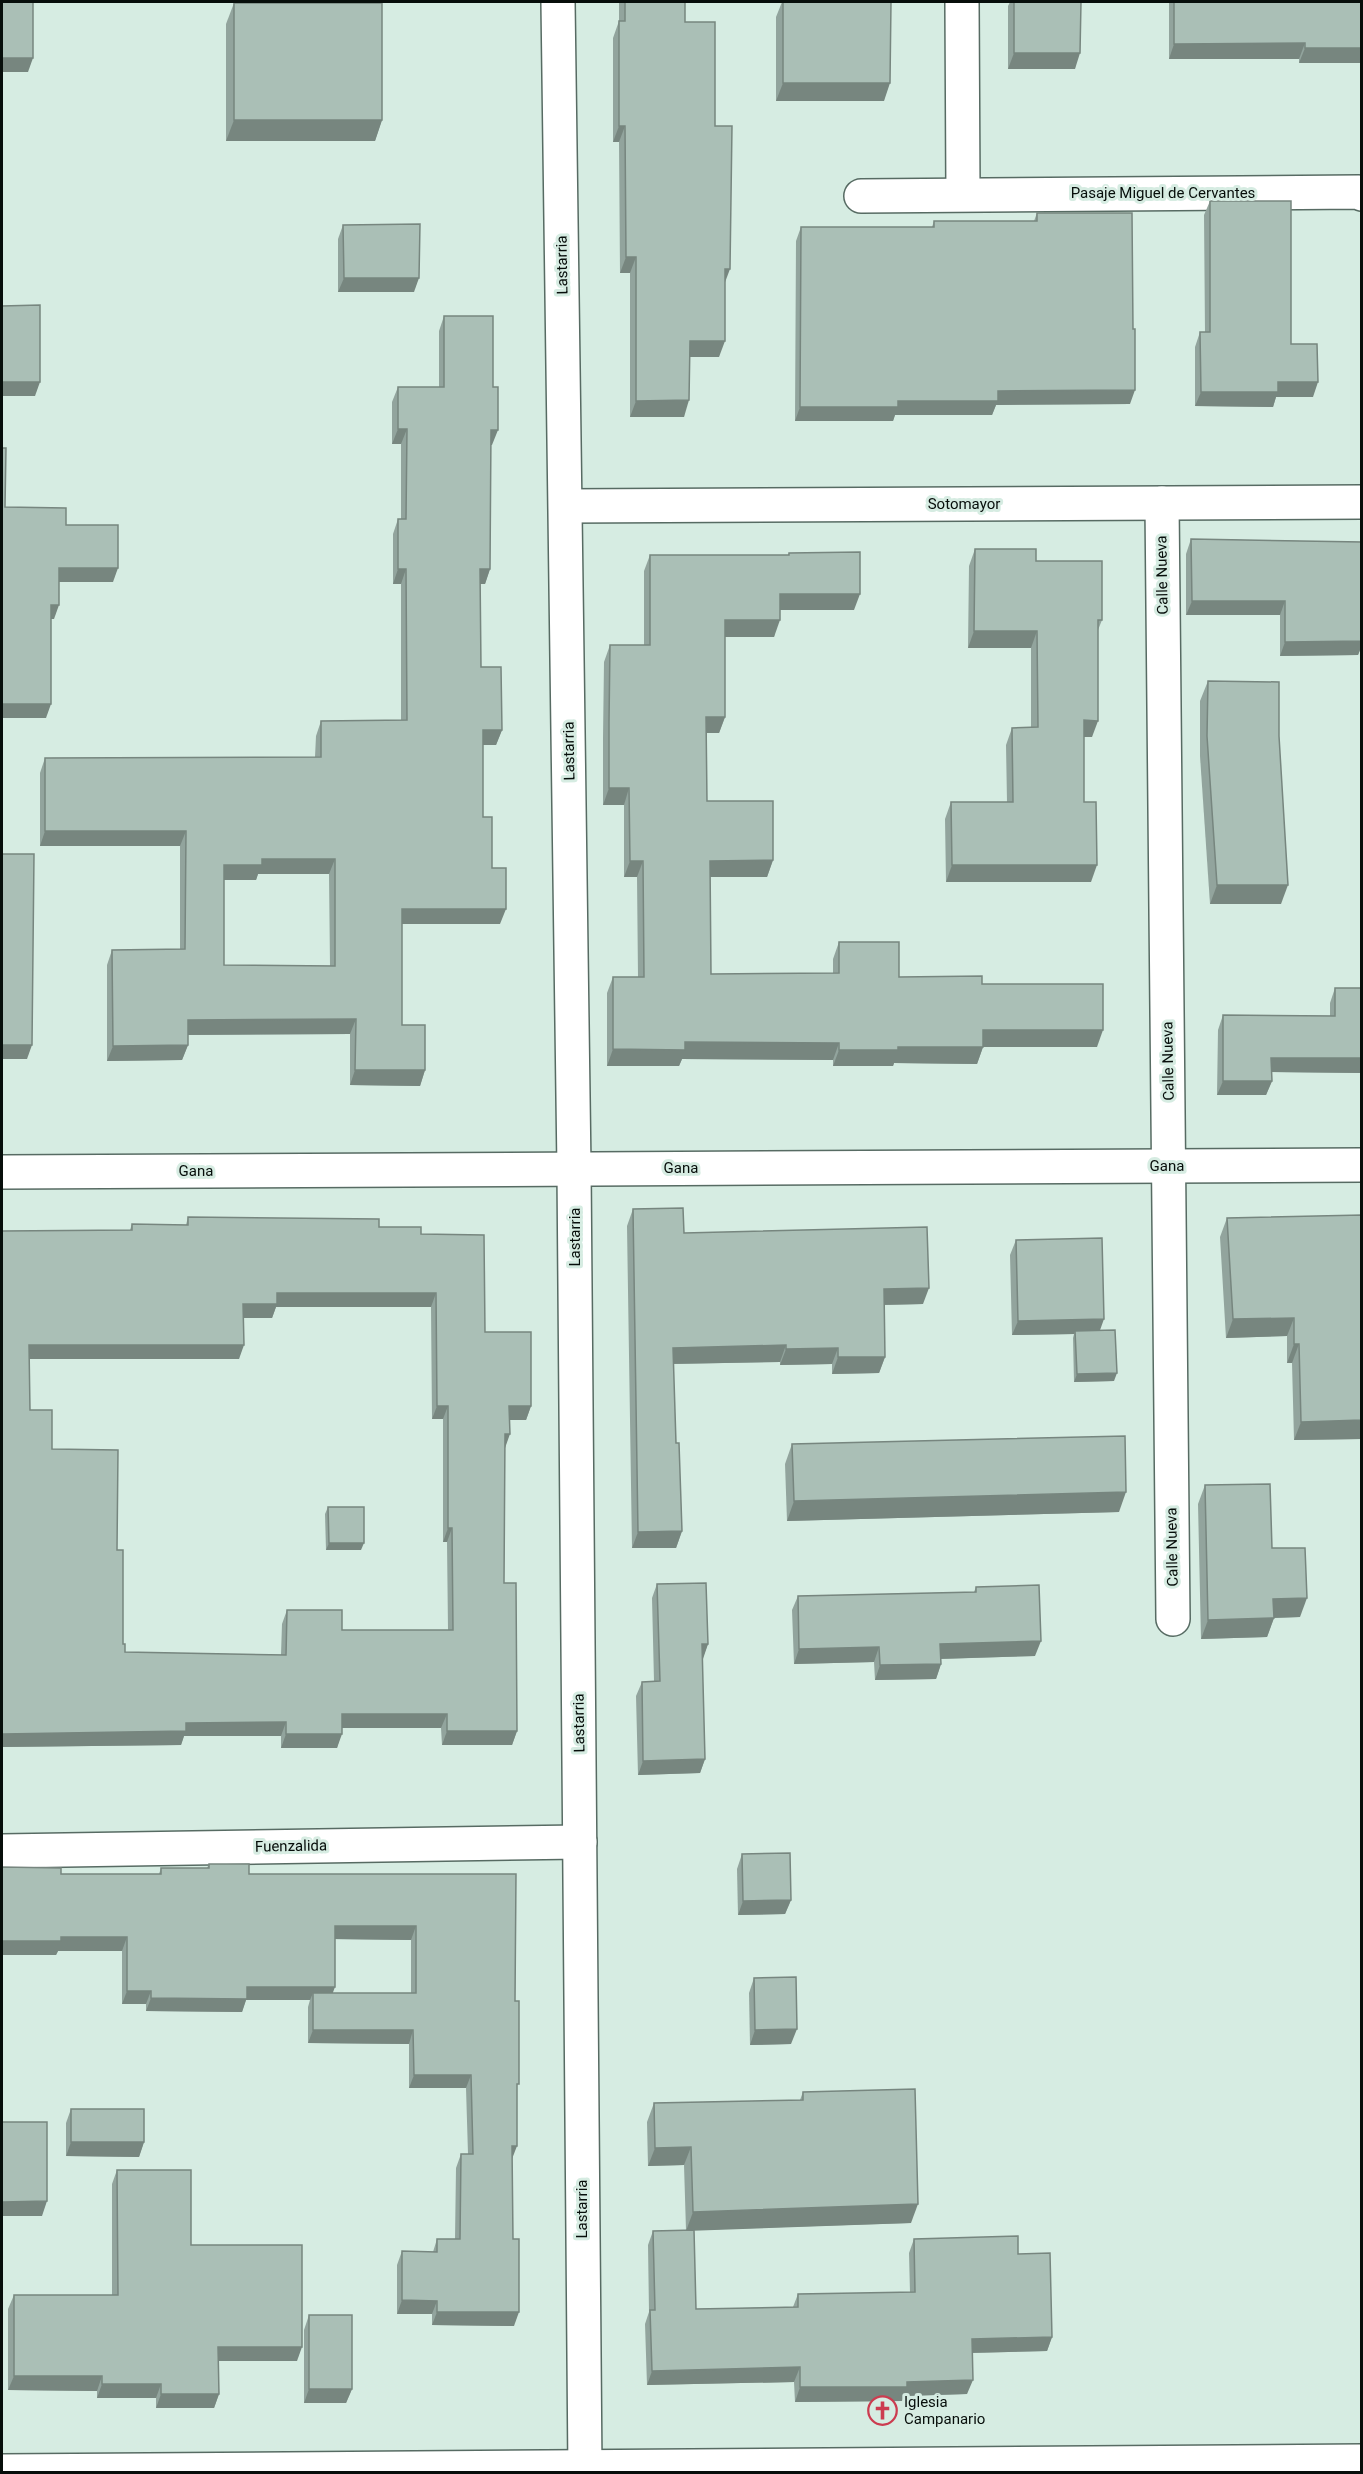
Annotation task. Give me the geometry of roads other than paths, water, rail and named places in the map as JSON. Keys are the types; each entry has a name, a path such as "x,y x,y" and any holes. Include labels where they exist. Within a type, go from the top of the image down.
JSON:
{"street":[{"name":"Lastarria","path":"558,2 574,1169 585,2470"},
{"path":"962,2 963,194"},
{"name":"Pasaje Miguel de Cervantes","path":"861,196 1359,192 1362,194"},
{"name":"Calle Nueva","path":"1162,502 1173,1619"},
{"name":"Sotomayor","path":"566,506 1362,502"},
{"name":"Gana","path":"2,1172 1362,1165"},
{"name":"Fuenzalida","path":"2,1851 580,1842"},
{"path":"2,2471 585,2470 1362,2461"}],"place":[{"name":"Iglesia Campanario","path":"883,2411"}]}
